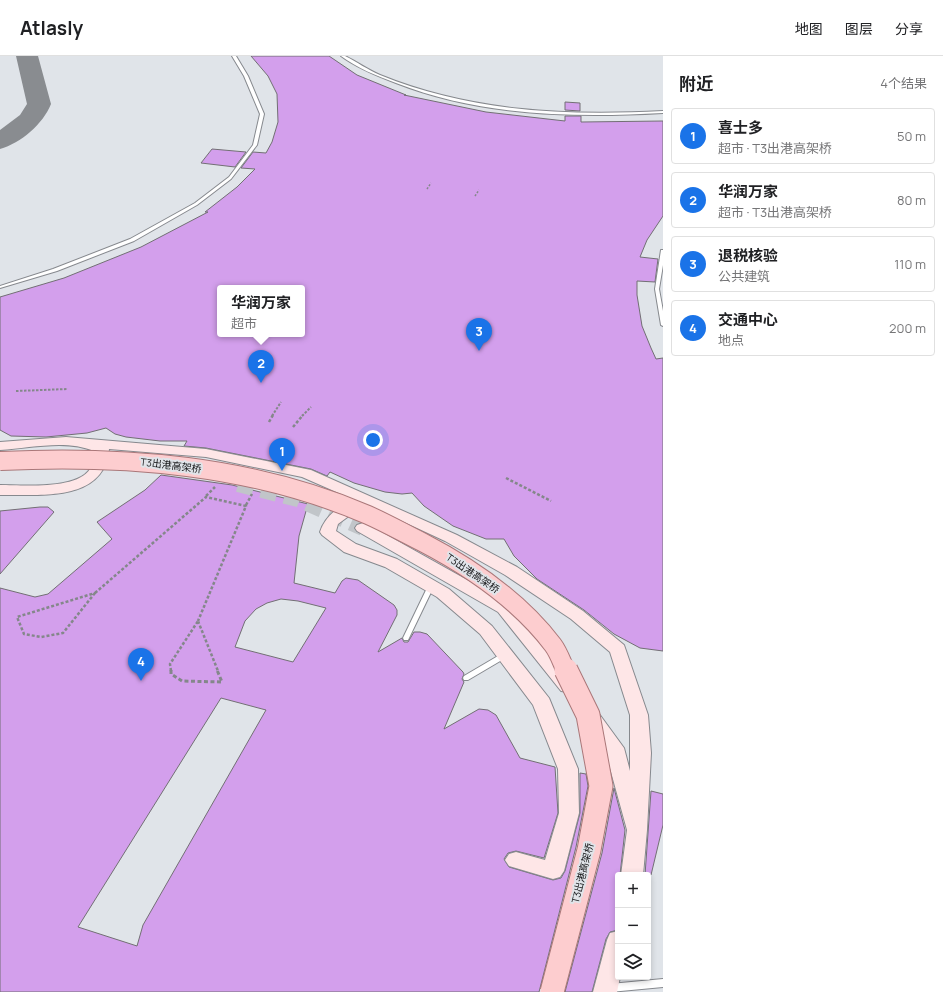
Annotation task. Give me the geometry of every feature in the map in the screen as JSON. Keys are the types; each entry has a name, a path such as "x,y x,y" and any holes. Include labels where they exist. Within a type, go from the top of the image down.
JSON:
{"main road":[{"path":"0,446 54,442 92,443 206,453 306,473 376,503 451,538 511,571 577,615 618,649 639,715 641,753 638,830 632,872"},
{"path":"0,490 63,488 83,482 94,474 101,461 102,450 92,443"},
{"name":"T3出港高架桥","path":"0,461 61,458 117,460 175,464 245,476 307,493 368,515 458,561 512,600 554,646 588,715 600,786 589,850 552,992"},
{"path":"0,469 73,468"},
{"path":"376,503 353,506 331,522 328,532 350,548 391,563 443,593 486,630 542,703 568,769 569,813 553,871 516,860"},
{"path":"363,528 504,608 550,663 614,748 638,830"},
{"path":"606,990 617,944"}],"lane":[{"path":"0,287 55,270 132,240 196,204 230,178 255,145 262,114 246,76 234,56"},
{"path":"343,56 364,69 394,82 427,93 502,108 549,114 586,116 663,112"},
{"path":"663,251 657,289 663,325"},
{"path":"406,638 431,586"},
{"path":"466,678 505,655"},
{"path":"606,990 663,983"}],"path":[{"path":"427,189 431,183"},
{"path":"475,196 479,190"},
{"path":"16,391 68,389"},
{"path":"269,422 281,402"},
{"path":"293,427 311,407"},
{"path":"506,478 550,501"},
{"path":"95,593 17,617 24,634 40,637 63,633 95,593 206,497 246,506 198,621 170,664 171,674 182,681 222,682 198,621"}],"building":[{"path":"251,56 329,56 357,75 406,95 404,95 486,112 565,121 565,116 581,116 581,122 663,121 663,216 647,240 640,257 658,259 655,282 637,281 637,295 642,326 651,348 656,359 663,358 663,651 640,648 614,634 584,610 537,579 514,556 504,539 486,539 453,526 424,506 412,493 402,494 385,492 354,483 330,472 327,476 311,469 206,448 184,446 187,441 160,441 126,437 115,434 106,428 87,433 46,437 11,436 0,430 0,297 64,278 141,247 208,212 205,212 237,187 255,169 241,168 253,152 266,153 272,142 278,122 277,94 268,76"},
{"path":"565,102 580,103 580,111 565,110"},
{"path":"212,149 246,152 235,167 201,163"},
{"path":"161,475 232,485 308,504 299,536 294,583 335,593 342,581 346,578 358,580 394,605 397,610 397,615 378,652 402,638 404,642 408,642 414,632 420,632 427,634 464,674 462,679 464,682 444,729 479,709 488,710 496,715 520,758 555,767 558,813 544,858 516,851 508,853 504,859 509,867 553,880 561,878 565,871 580,813 580,773 586,774 588,786 576,847 539,992 0,992 0,588 35,597 48,594 112,539 97,522 145,490","holes":["281,599 298,601 326,608 293,662 235,647 245,621 256,609 267,603","221,698 266,710 143,925 137,946 78,927"]},
{"path":"48,507 54,512 0,574 0,511"},
{"path":"614,788 625,830 620,872 615,872 615,931 610,932 606,939 592,992 565,992 602,853"},
{"path":"651,791 663,794 663,825 651,875 651,872 645,872"}],"taxiway":[{"path":"0,141 28,121 33,116 39,104 27,56"}],"tunnel":[{"path":"238,484 298,499 363,528"}],"place":[{"name":"退税核验","path":"479,351"},
{"name":"华润万家","path":"261,383"},
{"name":"喜士多","path":"282,471"},
{"name":"交通中心","path":"141,681"}]}
